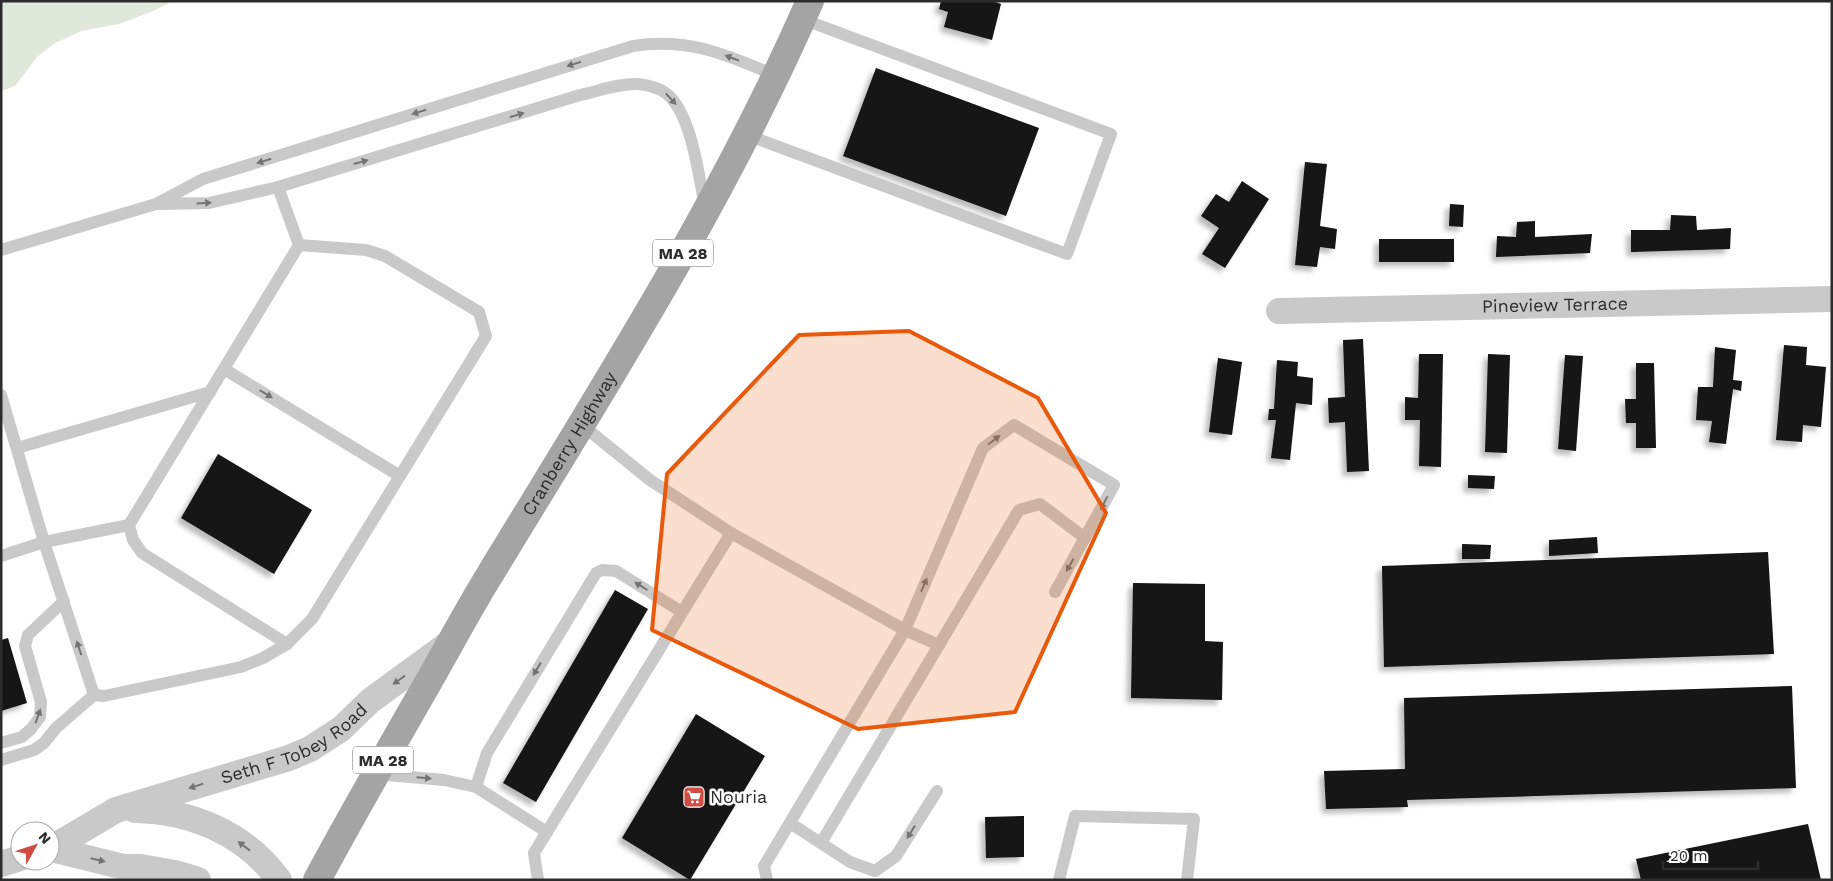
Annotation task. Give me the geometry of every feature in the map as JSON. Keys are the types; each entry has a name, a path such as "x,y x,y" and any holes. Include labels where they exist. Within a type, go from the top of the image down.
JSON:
{"main road":[{"name":"Cranberry Highway","path":"317,880 375,774 487,579 582,425 706,213 777,76 806,10"}],"street":[{"name":"Pineview Terrace","path":"1279,311 1832,299"},
{"name":"Seth F Tobey Road","path":"60,843 116,810 290,758 310,749 341,729 370,701 452,641"},
{"path":"116,810 164,812 212,825 245,845 279,880"},
{"name":"Seth F Tobey Road","path":"60,851 124,866 175,872 198,880"}],"lane":[{"path":"746,135 1067,254 1111,134 806,10"},
{"path":"1,250 156,204 203,179 633,46 650,43 689,45 728,56 777,76"},
{"path":"156,204 209,203 278,187 580,95 636,84 653,86 665,92 683,115 694,154 706,213"},
{"path":"278,187 299,245"},
{"path":"287,644 142,553 133,540 129,525 299,245"},
{"path":"94,694 104,696 241,667 287,644 312,619 486,336 480,312 385,256 366,250 299,245"},
{"path":"224,369 400,476"},
{"path":"17,448 210,392"},
{"path":"1,395 44,542 94,694"},
{"path":"767,880 764,866 905,630 983,448 1014,424 1114,485 1055,592"},
{"path":"582,425 650,480 731,534 905,630 939,645"},
{"path":"821,844 1019,510 1040,504 1085,538"},
{"path":"1,556 44,542 129,525"},
{"path":"538,880 534,853 731,534"},
{"path":"476,788 487,753 596,573 602,570 616,571 682,612"},
{"path":"1,743 22,737 40,717 41,702 25,646 28,635 64,601"},
{"path":"1,760 34,750 44,743 56,728 94,694"},
{"path":"375,774 444,780 476,788 547,832"},
{"path":"790,823 850,862 875,871 896,856 937,791"},
{"path":"1059,880 1074,816 1194,819 1187,880"}],"highlighted area":[{"path":"909,331 1038,398 1106,513 1015,712 858,729 652,630 667,474 799,335"}],"shaded area":[{"path":"1,1 173,1 119,24 82,31 55,43 37,57 15,86 1,91"}],"building":[{"path":"941,1 993,1 1001,4 992,40 944,27 948,12 939,9"},
{"path":"876,68 1039,128 1006,216 843,156"},
{"path":"1305,162 1327,164 1320,226 1337,229 1335,249 1320,247 1317,267 1295,265"},
{"path":"1242,181 1269,199 1225,268 1202,254 1219,228 1201,216 1216,194 1229,202"},
{"path":"1450,204 1464,205 1463,227 1449,226"},
{"path":"1671,215 1696,216 1697,230 1731,228 1730,249 1631,252 1631,230 1670,230"},
{"path":"1535,221 1535,237 1592,234 1590,253 1496,257 1497,236 1516,237 1517,222"},
{"path":"1379,239 1454,239 1454,262 1379,262"},
{"path":"1363,339 1369,471 1347,472 1345,422 1329,423 1328,398 1345,397 1343,340"},
{"path":"1784,345 1807,347 1806,365 1826,367 1821,427 1803,425 1802,442 1776,440"},
{"path":"1715,347 1736,350 1733,380 1742,381 1741,391 1733,389 1726,444 1709,442 1712,421 1696,420 1698,387 1713,387"},
{"path":"1419,354 1443,354 1441,467 1419,466 1420,420 1405,420 1405,397 1418,398"},
{"path":"1488,354 1510,355 1507,453 1485,452"},
{"path":"1565,355 1583,356 1576,451 1558,449"},
{"path":"1218,358 1242,362 1232,435 1209,432"},
{"path":"1277,360 1298,362 1297,376 1313,378 1312,405 1296,403 1290,460 1271,458 1276,420 1268,420 1269,409 1274,409"},
{"path":"1636,363 1654,363 1656,448 1636,448 1636,423 1626,423 1625,399 1636,399"},
{"path":"218,454 312,510 274,574 181,518"},
{"path":"1468,475 1495,476 1494,489 1468,488"},
{"path":"1597,537 1598,553 1549,556 1549,540"},
{"path":"1462,544 1491,545 1490,559 1462,559"},
{"path":"1768,552 1774,654 1384,667 1382,566"},
{"path":"1133,583 1205,584 1205,641 1223,642 1222,700 1131,698"},
{"path":"615,590 648,609 536,802 503,783"},
{"path":"8,638 27,703 1,711 1,640"},
{"path":"1792,686 1796,788 1407,800 1408,807 1326,809 1324,771 1405,769 1404,698"},
{"name":"Nouria","path":"696,714 765,756 690,880 622,838"},
{"path":"1024,816 1024,857 986,858 985,817"},
{"path":"1808,824 1821,880 1641,880 1636,859"}],"place":[{"name":"Nouria","path":"694,797"}]}
